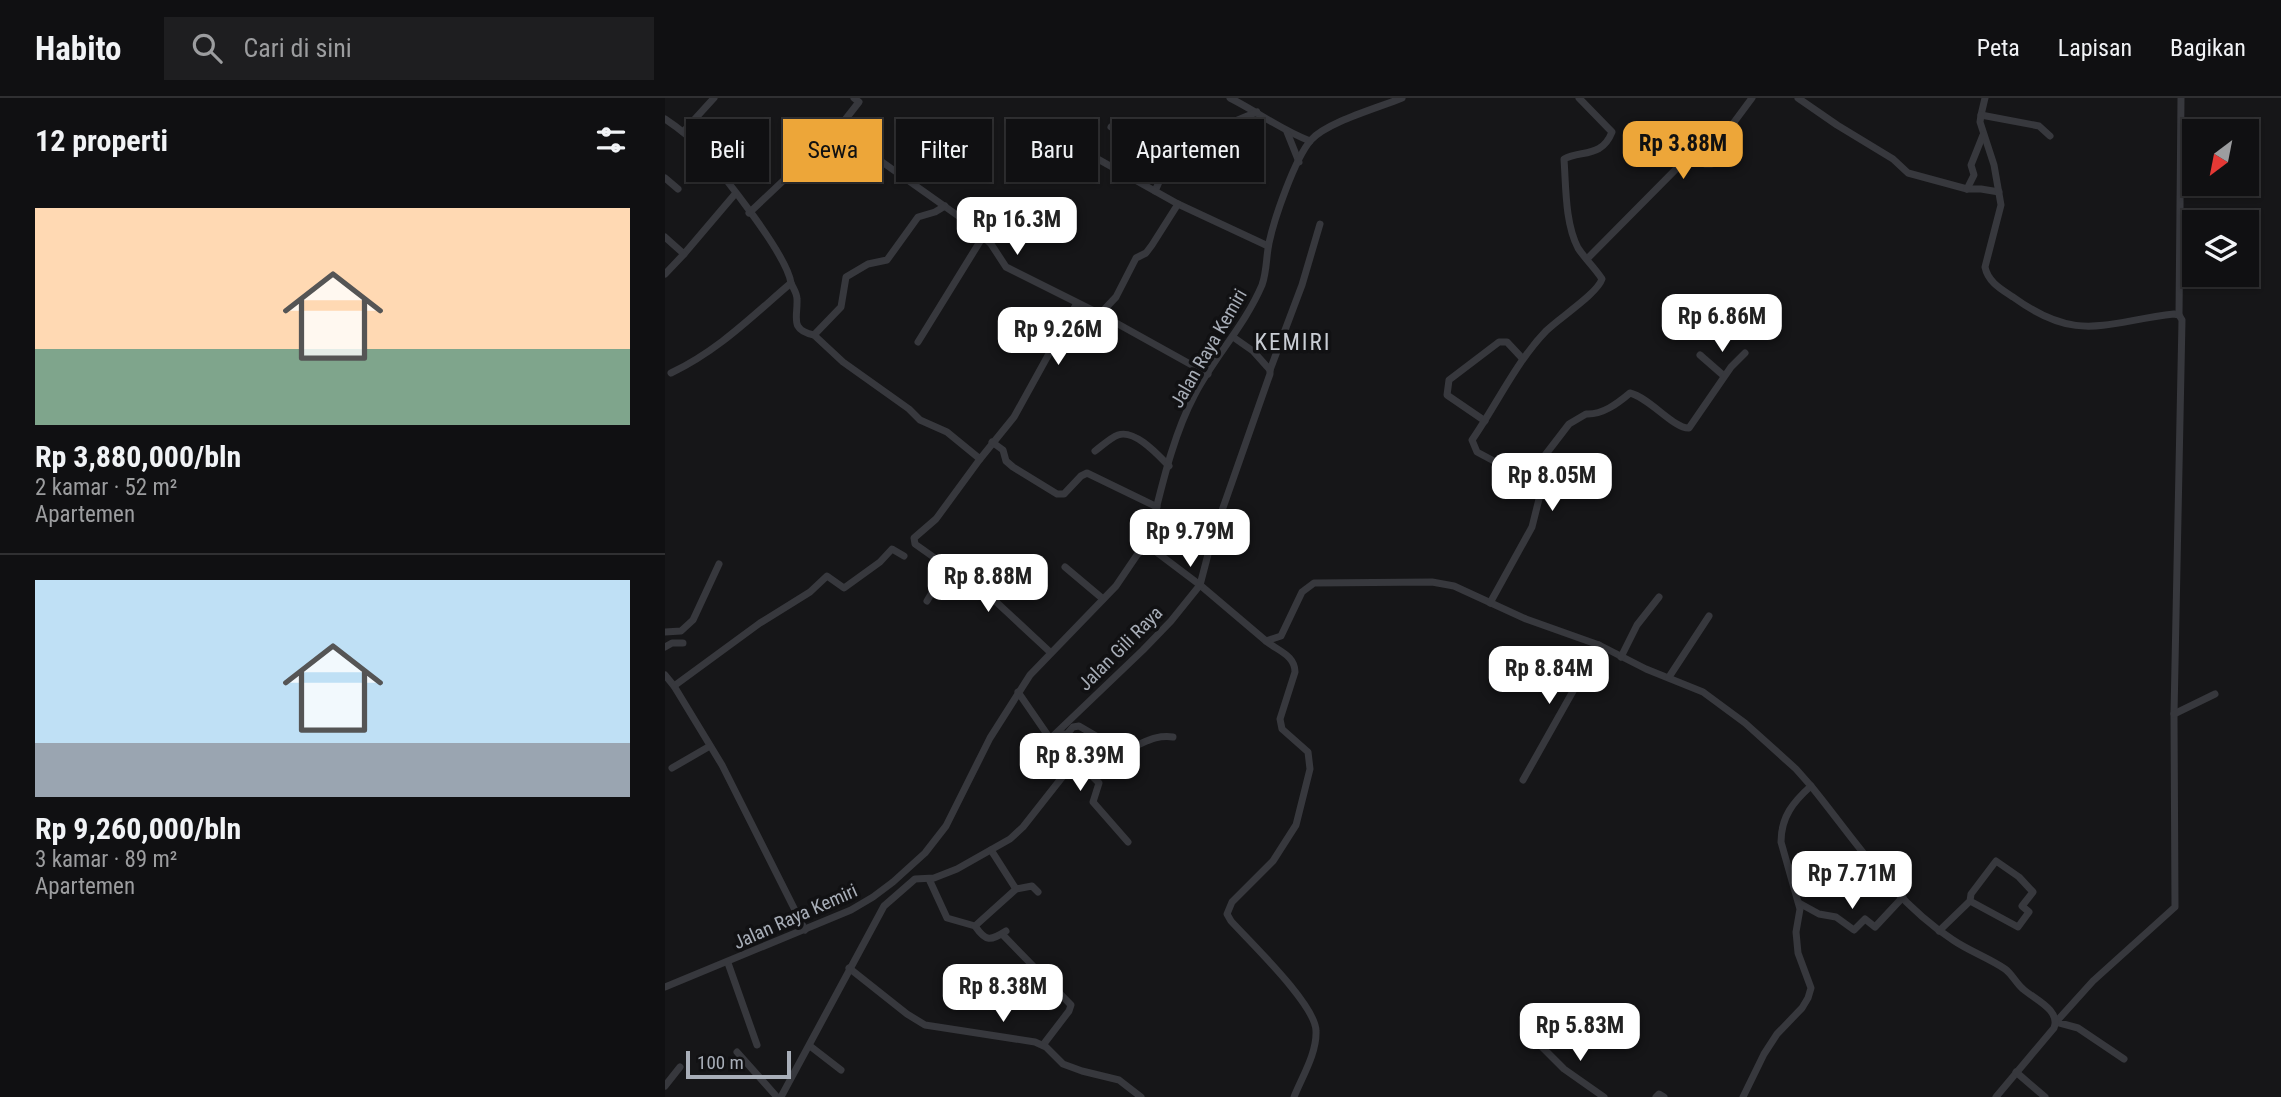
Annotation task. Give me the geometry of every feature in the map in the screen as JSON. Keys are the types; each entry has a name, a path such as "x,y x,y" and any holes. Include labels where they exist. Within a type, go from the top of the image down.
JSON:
{"street":[{"path":"683,132 714,98"},
{"path":"1230,98 1257,111 1287,132 1310,141 1337,124 1402,98"},
{"path":"1490,603 1538,512 1539,499 1538,493 1526,480 1477,452 1472,440 1522,358 1547,330 1600,284 1602,279 1574,236 1567,204 1564,159 1596,150 1609,139 1612,132 1579,98"},
{"path":"1587,259 1686,158 1712,164 1729,129 1752,98"},
{"path":"1798,98 1893,159 1908,173 1967,189 1999,192"},
{"path":"1985,98 1981,115 2001,205 1985,267 1986,276 2029,309 2077,327 2097,328 2167,314 2179,315"},
{"path":"1996,1097 2093,981 2175,906 2174,714 2182,320 2179,315 2181,98"},
{"path":"844,119 858,99"},
{"path":"1238,119 1257,111"},
{"path":"1981,115 2039,126 2050,136"},
{"path":"665,119 698,146 771,242 797,295 797,325 804,332 814,335 843,362 909,409 920,420 947,432 980,458"},
{"path":"1111,127 1165,159 1166,166 1155,191"},
{"path":"1287,132 1299,162"},
{"path":"1967,189 1974,175 1971,164 1984,135"},
{"name":"Jalan Raya Kemiri","path":"665,987 851,910 879,903 941,833 990,738 1018,692 1050,652 1116,586 1147,545 1185,414 1233,337 1263,281 1268,246 1279,208 1310,141"},
{"path":"1098,159 1178,204 1268,246"},
{"path":"882,162 984,236 1006,267 1100,314 1208,374"},
{"path":"665,178 678,189"},
{"path":"750,214 783,182"},
{"path":"665,274 735,194"},
{"path":"1100,314 1116,297 1136,258 1146,253 1178,204"},
{"path":"814,335 841,307 846,277 868,264 887,260 918,217 945,206"},
{"name":"Jalan Gili Raya","path":"1053,736 1143,650 1200,585 1212,539 1302,285 1320,224"},
{"path":"918,342 984,236"},
{"path":"665,237 684,254"},
{"path":"671,373 725,342 791,283"},
{"path":"1050,652 992,598 915,544 914,538 936,519 992,442 1014,417 1077,303"},
{"path":"1233,337 1253,351 1270,370"},
{"path":"1485,421 1447,395 1449,380 1499,342 1507,342 1522,358"},
{"path":"1526,480 1569,424 1581,416 1611,409 1630,393 1658,407 1676,425 1683,429 1689,428 1724,376 1745,353"},
{"path":"1700,355 1724,376"},
{"path":"1095,451 1115,436 1126,434 1146,443 1169,466"},
{"path":"992,442 1003,450 1006,461 1013,467 1057,494 1064,494 1087,473 1157,507"},
{"path":"1147,545 1295,664 1280,724 1282,729 1308,752 1311,769 1296,825 1273,861 1232,902 1227,914 1295,992 1313,1017 1317,1032 1314,1045 1294,1097"},
{"path":"805,930 744,806 711,747 668,681 810,592 827,576 844,588 879,563 892,550 904,556"},
{"path":"665,632 681,631 693,620 719,564"},
{"path":"927,601 946,566"},
{"path":"1065,567 1103,599"},
{"path":"1266,641 1281,636 1302,592 1314,583 1432,582 1454,586 1490,603 1599,645 1703,692 1723,705 1796,769 1875,870 1939,931 2007,970 2021,987 2054,1015 2056,1022"},
{"path":"1622,657 1637,625 1659,597"},
{"path":"1669,677 1709,616"},
{"path":"665,647 671,643 683,643"},
{"path":"1523,780 1599,645"},
{"path":"1018,692 1053,736 1071,766 1087,771 1097,780 1099,783 1094,804 1128,842"},
{"path":"2174,714 2215,694"},
{"path":"1053,736 1067,734 1073,727 1079,726 1112,746 1125,750 1151,738 1173,737"},
{"path":"737,1052 779,1097 810,1046 879,903 915,879 929,879 965,865 1010,839 1023,827 1071,766 1112,746"},
{"path":"672,768 711,747"},
{"path":"1743,1097 1749,1081 1777,1034 1802,1009 1811,988 1798,953 1798,903 1783,852 1781,833 1790,806 1811,786"},
{"path":"991,850 1016,889"},
{"path":"1939,931 1970,901 1971,894 1996,861 2019,877 2033,892 2022,906 2029,912 2018,927 1970,901"},
{"path":"929,879 947,918 975,926 981,935 987,938 995,938 1004,932 1071,1005 1043,1045"},
{"path":"975,926 1016,889 1032,886 1038,891"},
{"path":"1798,903 1819,914 1836,917 1854,930 1865,919 1875,927 1903,897"},
{"path":"728,963 757,1045"},
{"path":"849,968 925,1025 1035,1042 1043,1045 1063,1064 1119,1080 1141,1097"},
{"path":"2056,1022 2078,1028 2124,1059"},
{"path":"810,1046 841,1070"},
{"path":"1541,1046 1564,1069 1604,1097"},
{"path":"665,1086 680,1067"},
{"path":"2016,1072 2045,1097"},
{"path":"1656,1097 1658,1094 1664,1097"}],"district":[{"name":"KEMIRI","path":"1293,342"}]}
